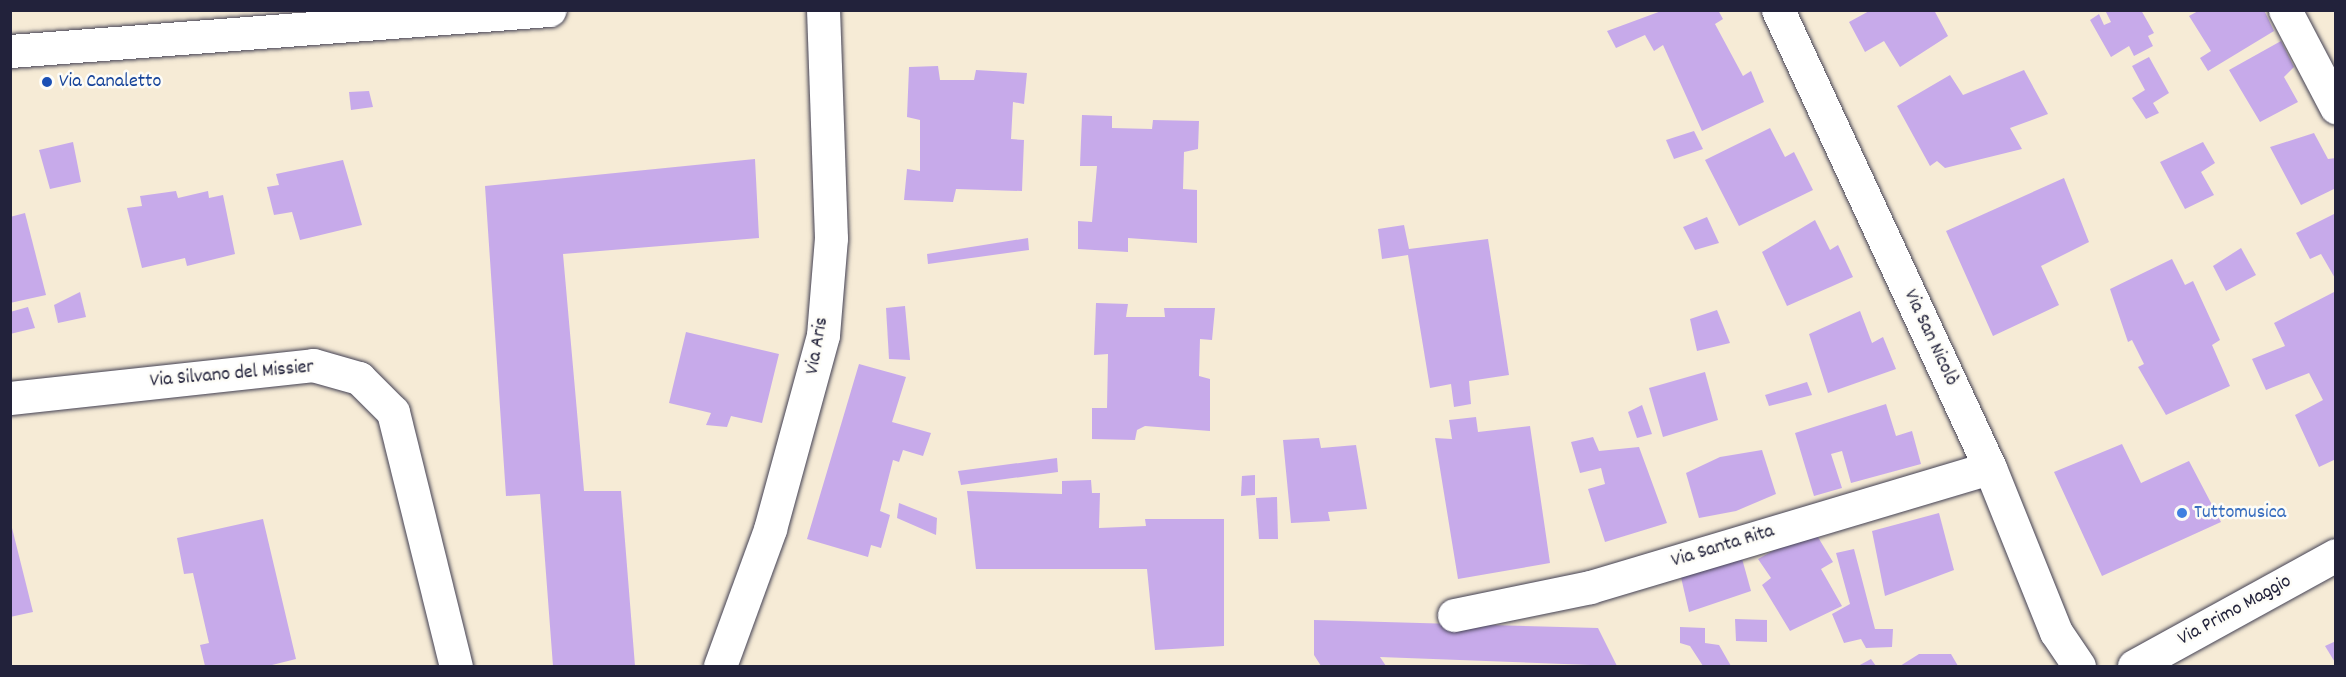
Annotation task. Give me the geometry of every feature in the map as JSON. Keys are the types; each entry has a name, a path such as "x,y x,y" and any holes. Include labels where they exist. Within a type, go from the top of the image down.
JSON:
{"street":[{"path":"10,51 549,10"},
{"name":"Via Aris","path":"720,666 773,518 823,335 831,238 823,10"},
{"name":"Via San Nicolò","path":"1778,10 1990,468 2055,632 2079,666"},
{"path":"2285,10 2336,107"},
{"name":"Via Silvano del Missier","path":"10,398 313,364 359,378 393,412 456,666"},
{"name":"Via Santa Rita","path":"1454,615 1590,587 1990,468"},
{"name":"Via Primo Maggio","path":"2134,666 2336,555"}],"building":[{"path":"1664,10 1718,10 1723,19 1715,24 1743,76 1751,71 1764,102 1702,131 1663,45 1654,51 1645,35 1616,48 1607,31"},
{"path":"1871,10 1934,10 1948,36 1900,67 1884,41 1865,52 1849,22"},
{"path":"2105,10 2141,10 2154,33 2148,36 2153,46 2134,56 2129,46 2111,57 2090,20 2099,14 2104,25 2111,22"},
{"path":"2200,10 2264,10 2274,31 2208,71 2200,58 2211,51 2189,16"},
{"path":"2281,41 2294,67 2284,77 2298,102 2260,122 2229,70"},
{"path":"2149,57 2169,93 2153,103 2159,113 2146,119 2132,98 2145,90 2132,66"},
{"path":"938,66 940,80 974,80 976,70 1027,73 1024,104 1013,102 1011,139 1024,140 1022,191 956,189 953,202 904,200 907,169 920,171 920,120 907,117 909,67"},
{"path":"2024,70 2048,114 2010,128 2022,149 1945,168 1937,161 1930,166 1897,106 1950,75 1963,95"},
{"path":"369,91 373,107 351,110 349,92"},
{"path":"1082,115 1112,116 1112,128 1152,129 1153,120 1199,121 1198,149 1184,152 1183,189 1197,190 1197,243 1128,238 1128,252 1078,249 1078,221 1092,222 1097,166 1080,166"},
{"path":"1770,128 1785,157 1794,152 1813,190 1739,226 1705,160"},
{"path":"1694,131 1703,149 1674,159 1666,140"},
{"path":"2314,133 2328,159 2336,158 2336,188 2301,205 2270,147"},
{"path":"73,142 81,182 50,189 39,150"},
{"path":"2203,142 2215,163 2201,172 2214,195 2185,209 2160,162"},
{"path":"755,159 759,238 563,254 584,491 621,491 635,666 553,666 540,494 506,496 485,186"},
{"path":"343,160 362,225 300,240 292,212 274,215 267,187 279,185 276,174"},
{"path":"2064,178 2089,242 2041,266 2059,305 1993,336 1946,231"},
{"path":"176,191 178,198 208,191 209,198 223,195 235,254 187,266 185,258 142,268 127,208 142,206 140,196"},
{"path":"25,213 46,295 10,303 10,217"},
{"path":"2336,213 2336,280 2321,254 2310,259 2296,233"},
{"path":"1707,217 1719,243 1695,250 1683,227"},
{"path":"1815,220 1830,250 1838,245 1853,277 1787,306 1762,252"},
{"path":"1404,225 1409,249 1488,239 1509,375 1469,381 1471,404 1454,407 1451,384 1430,388 1408,255 1382,259 1378,229"},
{"path":"1028,238 1029,250 928,264 927,254"},
{"path":"2241,248 2256,275 2226,291 2213,266"},
{"path":"2172,259 2185,285 2193,281 2220,340 2212,345 2230,386 2166,415 2138,367 2144,364 2132,340 2128,342 2110,289"},
{"path":"2336,291 2336,459 2319,467 2295,415 2323,400 2309,373 2266,390 2252,359 2285,346 2274,323"},
{"path":"80,292 86,317 58,323 54,305"},
{"path":"1096,303 1128,304 1126,317 1165,317 1164,308 1215,308 1212,340 1200,339 1199,376 1210,379 1210,431 1145,426 1137,430 1135,440 1092,439 1092,408 1107,408 1108,354 1094,355"},
{"path":"905,306 910,360 889,359 886,308"},
{"path":"28,307 35,328 10,334 10,312"},
{"path":"1717,310 1730,343 1697,351 1690,319"},
{"path":"1860,311 1872,343 1883,337 1896,369 1828,393 1809,334"},
{"path":"686,332 779,354 762,423 731,416 727,427 706,425 711,413 669,403"},
{"path":"859,364 906,377 892,422 931,433 923,456 903,450 899,462 893,460 880,511 890,515 881,548 871,545 868,557 807,539"},
{"path":"1705,372 1718,420 1663,437 1649,388"},
{"path":"1807,382 1812,395 1769,406 1765,395"},
{"path":"1886,404 1896,436 1912,431 1921,464 1851,483 1842,451 1831,454 1842,488 1814,496 1795,433"},
{"path":"1642,405 1652,434 1637,438 1628,412"},
{"path":"1476,417 1478,432 1530,426 1550,563 1458,579 1435,438 1452,439 1449,420"},
{"path":"1593,437 1599,451 1639,447 1667,523 1605,542 1588,489 1605,484 1601,468 1580,473 1571,442"},
{"path":"1319,438 1321,448 1356,445 1367,509 1328,512 1330,521 1291,523 1283,440"},
{"path":"2122,444 2141,483 2189,461 2221,522 2102,576 2054,472"},
{"path":"1762,450 1776,494 1736,511 1699,518 1686,473 1720,457"},
{"path":"1057,458 1058,472 961,485 958,471"},
{"path":"1255,475 1255,495 1241,496 1242,476"},
{"path":"1091,480 1092,493 1100,493 1099,528 1146,526 1145,519 1224,519 1224,646 1155,650 1147,569 976,569 967,491 1062,494 1062,481"},
{"path":"1277,497 1278,539 1259,539 1256,498"},
{"path":"899,503 937,518 936,535 897,518"},
{"path":"1939,513 1954,570 1885,596 1872,531"},
{"path":"263,519 296,659 268,666 205,666 200,645 209,643 193,573 184,574 177,538"},
{"path":"10,520 33,612 10,617"},
{"path":"1813,529 1833,562 1821,569 1842,606 1790,631 1762,585 1771,578 1758,559"},
{"path":"1854,549 1875,629 1893,629 1892,647 1866,648 1861,639 1844,643 1832,614 1850,604 1836,553"},
{"path":"1741,555 1751,591 1689,612 1680,573"},
{"path":"1735,619 1767,620 1767,642 1736,641"},
{"path":"1314,620 1598,628 1617,666 1380,657 1386,666 1321,666 1314,655"},
{"path":"1680,627 1705,628 1705,643 1719,645 1731,666 1703,666 1690,646 1680,643"},
{"path":"2336,641 2336,664 2325,646"},
{"path":"1919,654 1951,654 1958,666 1900,666"},
{"path":"1871,659 1876,666 1858,666"}],"place":[{"name":"Via Canaletto","path":"47,82"},
{"name":"Tuttomusica","path":"2182,513"}]}
